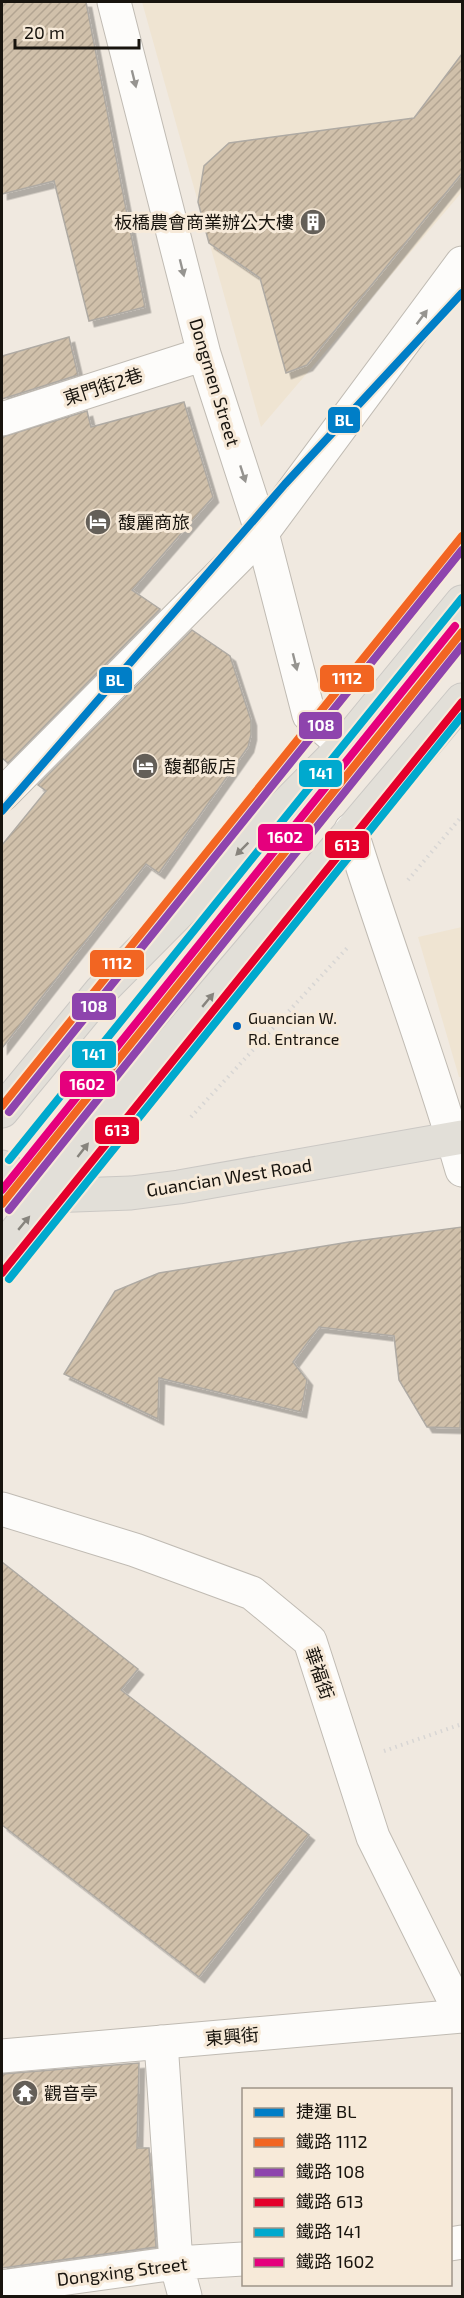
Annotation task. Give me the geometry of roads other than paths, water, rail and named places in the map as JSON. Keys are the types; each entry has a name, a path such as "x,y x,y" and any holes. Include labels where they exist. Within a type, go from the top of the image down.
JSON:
{"main road":[{"path":"2,1111 101,991 344,746 462,602"},
{"path":"2,1249 118,1107 462,700"},
{"name":"Guancian West Road","path":"47,1196 131,1193 459,1149"},
{"path":"2,1167 47,1196"}],"street":[{"name":"Dongmen Street","path":"114,2 204,354 262,533 309,715 344,746"},
{"path":"2,795 262,533 462,263"},
{"name":"東門街2巷","path":"2,418 204,354"},
{"path":"351,830 377,916 459,1149"},
{"name":"華福街","path":"2,1509 135,1550 252,1593 310,1641 373,1837 462,2016"},
{"name":"東興街","path":"2,2056 462,2016"},
{"path":"161,2042 176,2263 185,2296"},
{"name":"Dongxing Street","path":"2,2287 176,2263 242,2259"}],"metro line":[{"name":"BL","path":"2,811 285,484 462,293"}],"rail line":[{"name":"1112","path":"2,1106 462,536"},
{"name":"108","path":"9,1112 462,550"},
{"name":"141","path":"9,1160 462,598"},
{"name":"1602","path":"2,1190 455,626"},
{"name":"1112","path":"2,1204 462,632"},
{"name":"108","path":"9,1210 462,646"},
{"name":"613","path":"2,1273 462,702"},
{"name":"141","path":"9,1279 462,716"}],"place":[{"name":"板橋農會商業辦公大樓","path":"313,222"},
{"name":"馥麗商旅","path":"98,522"},
{"name":"馥都飯店","path":"145,766"},
{"name":"Guancian W. Rd. Entrance","path":"237,1026"},
{"name":"觀音亭","path":"25,2093"}]}
